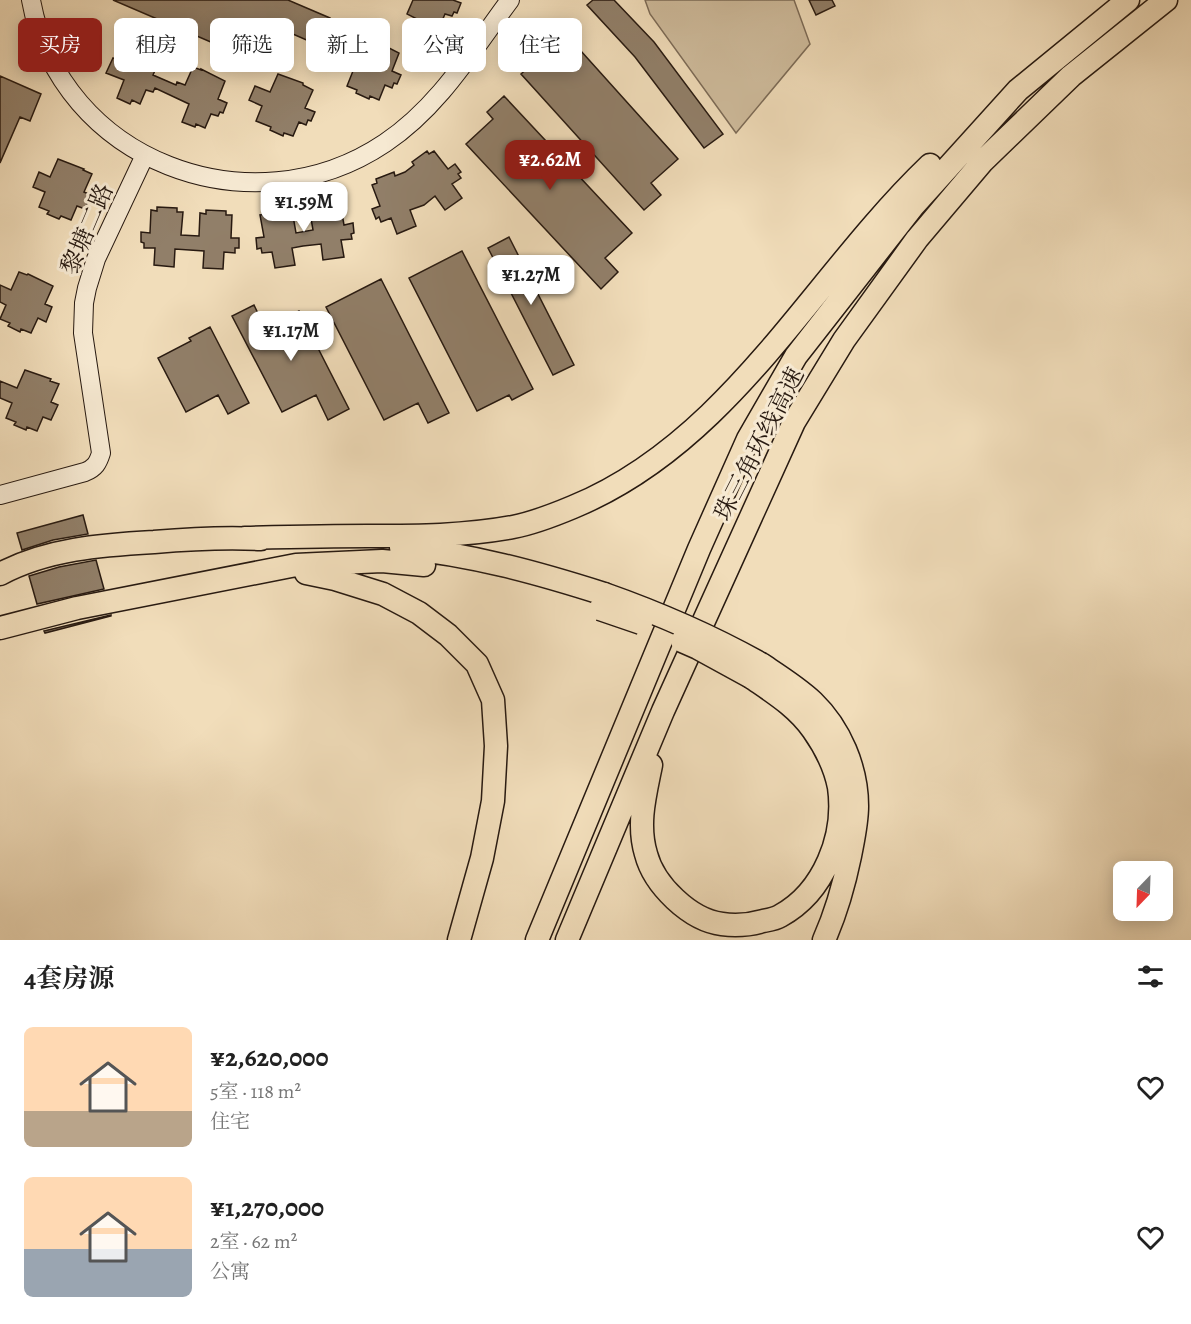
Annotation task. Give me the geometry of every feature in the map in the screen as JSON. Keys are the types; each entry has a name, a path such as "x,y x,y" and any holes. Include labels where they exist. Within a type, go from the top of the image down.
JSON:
{"highway":[{"name":"珠三角环线高速","path":"537,940 699,549 748,439 796,356 914,205 1018,90 1128,0"},
{"name":"珠三角环线高速","path":"567,940 663,711 794,422 844,340 917,239 983,161 1071,76 1166,0"},
{"path":"0,574 32,561 86,548 186,540 428,536 474,533 515,526 553,515 591,500 659,459 717,407 778,341 902,193 1018,90"},
{"path":"245,538 421,550 511,568 602,601 642,623 756,670 802,692 827,718 845,749 856,786 856,827 845,880 834,920 824,940"},
{"path":"0,628 77,608 296,565 382,561 461,568 602,601"},
{"path":"284,568 335,579 383,594 419,613 448,634 477,663 493,700 496,746 493,801 482,858 459,940"},
{"path":"663,711 643,802 641,830 646,856 655,877 673,899 694,914 720,924 749,925 781,915 803,898 817,883 831,855 840,817 838,786 829,755 812,728 756,670"}],"street":[{"path":"31,0 38,30 49,56 63,80 99,123 145,155 171,167 197,176 253,183 281,182 335,169 385,143 430,105 456,75 510,0"},
{"name":"黎塘二路","path":"0,495 92,470 99,460 101,453 83,333 86,296 96,259 145,155"},
{"name":"黎塘二路","path":"0,484 70,468 85,461 96,449 98,430"}],"shaded area":[{"path":"645,0 794,0 810,44 736,133 650,14"}],"building":[{"path":"113,0 288,0 330,18 306,18 306,40 294,34 294,18 210,18 210,42 198,37 198,18 155,18"},
{"path":"413,0 453,0 461,3 457,13 454,12 452,16 445,14 443,18 415,18 407,14"},
{"path":"593,0 614,0 654,42 723,134 704,148 635,57 587,5"},
{"path":"809,0 832,0 835,6 816,15"},
{"path":"390,48 399,53 392,71 401,75 397,84 394,83 392,88 385,85 379,100 370,96 369,99 347,86 353,72 390,72"},
{"path":"582,52 678,159 651,183 661,195 644,210 521,74 523,72 582,72"},
{"path":"113,58 114,72 154,72 153,75 176,85 177,82 185,85 191,72 198,72 198,69 225,81 218,99 227,103 223,113 220,112 218,116 211,114 205,128 196,124 195,127 182,122 189,104 155,88 153,92 146,90 140,104 132,100 130,104 117,98 124,80 106,73"},
{"path":"278,74 303,83 313,90 305,108 315,112 311,121 308,120 306,125 299,122 293,136 284,133 283,136 270,130 271,127 256,121 262,106 249,100 255,86 270,92"},
{"path":"0,76 41,94 30,121 20,117 0,163"},
{"path":"504,96 632,233 605,258 618,272 601,289 466,144 493,119 487,112"},
{"path":"427,151 429,154 434,151 448,169 455,164 461,172 458,174 461,178 452,184 462,198 445,210 435,196 424,205 410,210 416,226 397,234 391,218 381,222 379,217 376,219 372,209 380,206 372,185 377,183 376,179 394,172 395,176 405,172 414,165 412,162"},
{"path":"58,159 92,174 84,192 91,195 85,209 77,206 71,220 61,216 59,219 47,214 49,211 39,207 45,192 33,187 39,172 50,177"},
{"path":"334,199 334,203 340,202 344,225 353,223 352,239 341,240 344,257 323,260 321,244 303,246 292,248 295,265 275,268 272,252 262,253 261,248 257,249 256,238 264,237 260,215 267,214 266,211 285,207 286,211 292,210 296,233 313,230 309,207 315,206 314,203"},
{"path":"157,207 177,208 177,212 183,212 181,235 199,236 200,213 206,214 206,210 226,211 226,215 232,215 231,238 239,238 239,248 235,248 235,253 224,252 223,269 203,268 204,251 175,249 174,267 154,265 155,248 144,248 144,243 141,242 141,232 150,233 151,210 157,211"},
{"path":"509,237 574,365 553,375 488,248"},
{"path":"462,251 533,389 512,400 509,395 477,411 409,278"},
{"path":"19,272 53,286 45,304 52,307 46,322 38,318 31,333 21,329 20,332 8,326 10,323 0,319 6,305 0,302 0,285 11,290"},
{"path":"381,279 449,413 428,423 418,403 384,420 326,307"},
{"path":"254,305 265,328 299,311 349,409 328,420 316,395 282,412 232,316"},
{"path":"210,327 249,403 228,414 218,395 186,412 158,358 191,341 189,338"},
{"path":"25,370 59,384 51,402 58,405 51,420 43,417 37,431 27,427 26,430 14,425 16,422 6,418 12,403 0,398 0,381 17,388"},
{"path":"83,515 88,534 53,540 22,550 17,533"},
{"path":"96,560 104,589 37,604 29,576"},
{"path":"111,615 45,633 44,631"}]}
